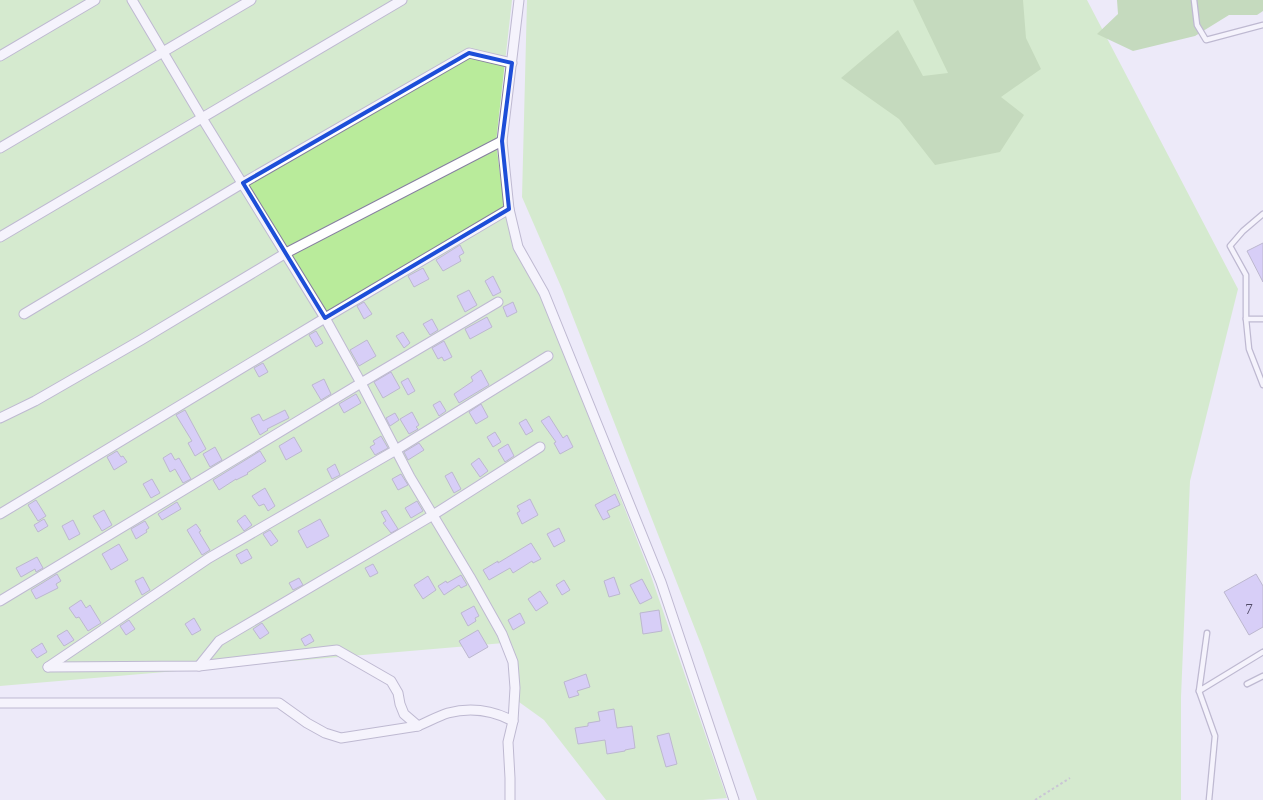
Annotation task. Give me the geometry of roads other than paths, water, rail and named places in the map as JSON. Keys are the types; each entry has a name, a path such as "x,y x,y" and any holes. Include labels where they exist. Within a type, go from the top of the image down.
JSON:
{"street":[{"path":"0,56 96,0"},
{"path":"132,0 325,318 396,450 502,634 513,662 515,688 513,721 508,742 510,800"},
{"path":"0,148 251,0"},
{"path":"0,237 402,0"},
{"path":"520,0 502,141 509,210 518,247 544,293 661,582 734,800"},
{"path":"24,314 242,184 469,53 512,63"},
{"path":"0,418 141,340 286,253 502,141"},
{"path":"0,514 325,318 509,210"},
{"path":"0,601 498,302"},
{"path":"418,726 404,714 398,693 391,681 337,650 199,666 48,667 209,558 396,450 548,356"},
{"path":"199,666 219,640 433,516 540,447"},
{"path":"0,703 279,703 325,733 341,738 418,726 447,713 469,710 491,712 513,721"}],"lane":[{"path":"1194,0 1197,25 1206,40 1263,25"},
{"path":"1263,214 1243,231 1230,246 1246,275 1246,319 1249,349 1263,385"},
{"path":"1246,319 1263,319"},
{"path":"1207,633 1199,691 1215,736 1209,800"},
{"path":"1199,691 1263,652"},
{"path":"1247,684 1263,676"}]}
